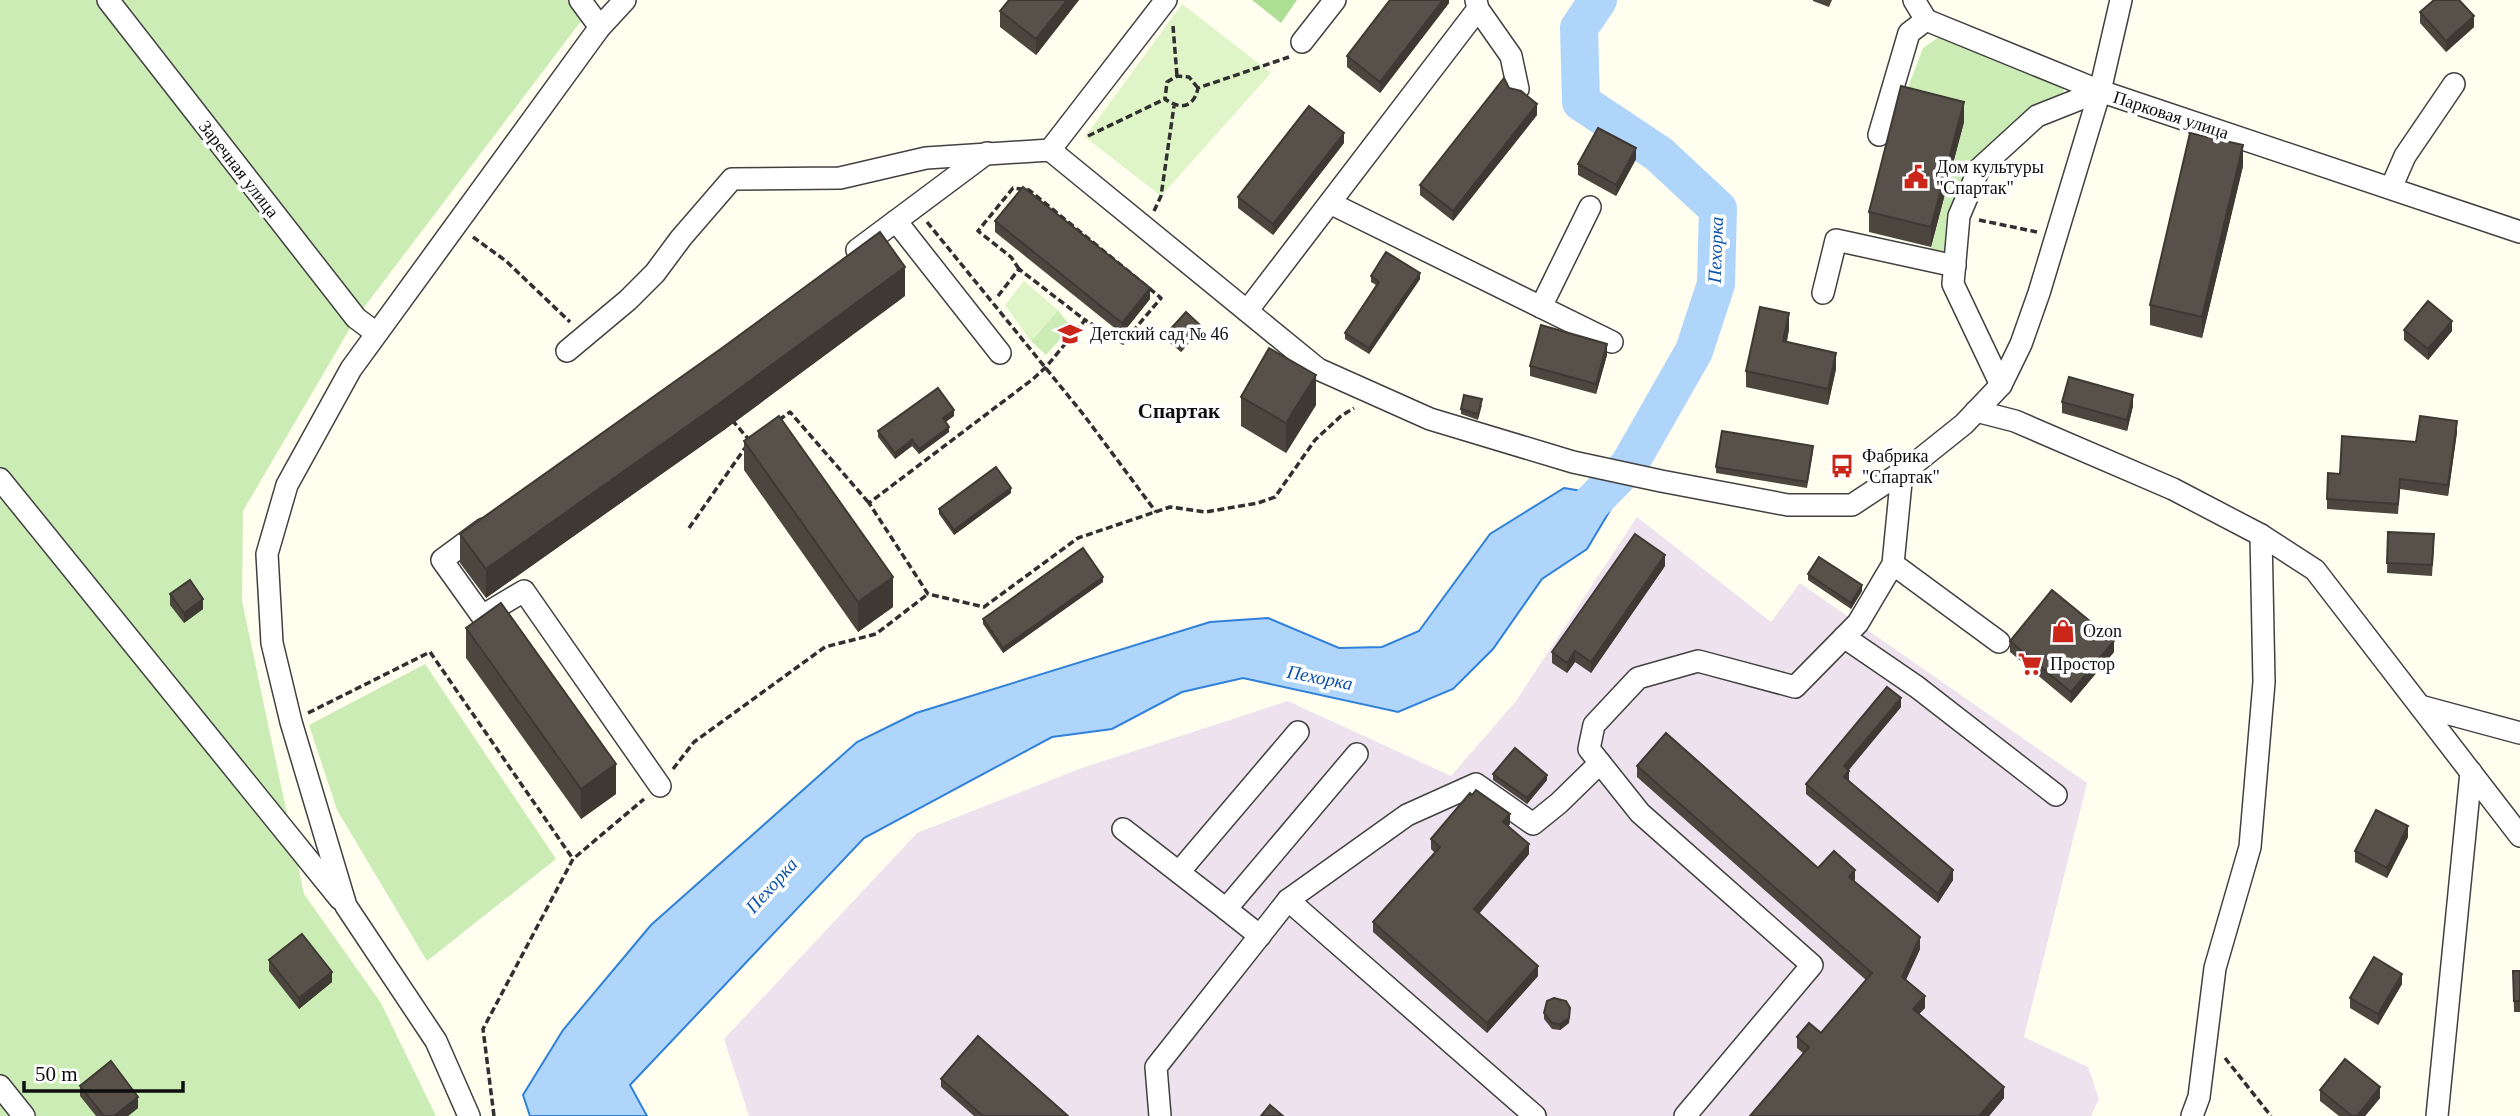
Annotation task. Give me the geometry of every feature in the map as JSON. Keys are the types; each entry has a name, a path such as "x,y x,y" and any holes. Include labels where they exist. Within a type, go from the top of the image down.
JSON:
{"street":[{"name":"Заречная улица","path":"108,0 356,318 376,333"},
{"path":"580,0 600,27"},
{"path":"346,906 290,722 272,643 267,554 287,485 351,369 376,333 600,27 625,0"},
{"path":"1057,156 1166,0"},
{"path":"1302,42 1335,0"},
{"path":"1914,0 1926,20 2100,91"},
{"path":"567,351 628,300 655,273 732,179 840,178 926,158 987,153 1057,156 1318,369 1430,419 1573,462 1661,481 1788,505 1852,505 1902,472 1964,424 2001,385 2021,344 2056,237 2100,91 2121,0"},
{"path":"1247,311 1477,5 1511,56 1518,89"},
{"path":"1879,135 1909,33 1926,20"},
{"path":"2391,188 2405,156 2454,84"},
{"name":"Парковая улица","path":"2001,385 1953,284 1959,216 1979,169 2037,116 2100,91 2520,232"},
{"path":"842,261 987,153"},
{"path":"1330,203 1612,342"},
{"path":"1541,307 1590,207"},
{"path":"896,222 1000,353"},
{"path":"1823,293 1836,240 1955,266"},
{"path":"1976,411 2015,421 2149,479 2261,535 2315,570 2520,836"},
{"path":"1685,1116 1812,965 1640,813 1589,749 1594,726 1637,678 1698,661 1795,687 1858,623 1893,564 1902,472"},
{"path":"0,479 346,906 436,1041 469,1116"},
{"path":"497,519 442,560 482,617 524,591 660,786"},
{"path":"2192,1116 2199,1097 2215,968 2250,847 2264,682 2261,535"},
{"path":"1893,564 1999,642"},
{"path":"1844,637 1917,687 2056,794"},
{"path":"2420,706 2520,733"},
{"path":"1179,872 1298,732"},
{"path":"1226,909 1357,754"},
{"path":"1160,1116 1156,1067 1288,900 1407,816 1476,784 1532,824 1559,803 1600,763"},
{"path":"2437,1116 2471,772"},
{"path":"1123,829 1260,936"},
{"path":"1288,900 1535,1116"},
{"path":"0,1086 24,1116"}],"path":[{"path":"1173,25 1177,76"},
{"path":"1198,88 1286,59 1302,42"},
{"path":"1165,99 1167,82 1177,76 1189,77 1198,88"},
{"path":"1165,99 1174,106 1183,107 1191,103 1198,88"},
{"path":"1057,156 1085,137 1165,99"},
{"path":"1161,196 1174,106"},
{"path":"1013,188 1029,190 1161,298 1124,343 1085,320 1019,269 1011,257 978,231 1013,188"},
{"path":"914,207 1046,368 1156,512"},
{"path":"1959,216 2056,237"},
{"path":"455,225 506,261 583,336"},
{"path":"999,296 1019,269"},
{"path":"869,503 1046,368 1085,320"},
{"path":"770,426 790,412 869,503 928,594 984,607 1078,538 1170,507 1205,512 1258,503 1275,497 1315,440 1341,416 1362,404 1386,399"},
{"path":"725,412 750,441"},
{"path":"689,528 750,441 760,434"},
{"path":"494,1116 483,1029 573,859 660,786 694,742 825,647 876,634 928,594"},
{"path":"290,722 430,652 573,859"},
{"path":"2207,1035 2271,1116"}],"shaded area":[{"path":"1637,517 1771,622 1800,583 2087,783 2024,1037 2088,1067 2099,1099 2091,1116 749,1116 724,1039 917,833 1079,769 1288,701 1451,776 1516,701"}],"green space":[{"path":"0,0 597,0 356,318 243,511 242,601 304,894 381,1003 436,1116 0,1116"},
{"path":"1252,0 1297,0 1281,23"},
{"path":"1182,4 1271,73 1161,196 1085,137"},
{"path":"1949,30 2067,77 2059,109 1979,169 1955,254 1931,249 1964,123 1901,106 1923,48"},
{"path":"1024,281 1058,310 1031,341 1005,305"},
{"path":"1058,310 1071,327 1046,355 1031,341"},
{"path":"425,664 556,859 427,961 337,810 309,725"}],"water":[{"path":"1564,488 1618,497 1587,549 1542,579 1493,649 1453,689 1398,712 1243,678 1182,692 1112,729 1052,737 864,838 630,1085 647,1116 530,1116 523,1095 563,1030 651,925 857,742 916,713 1210,622 1268,618 1339,648 1382,647 1419,631 1490,534"}],"building":[{"path":"1009,0 1067,0 1036,39 1000,11"},
{"path":"1390,0 1443,0 1380,82 1347,56"},
{"path":"2434,0 2459,0 2474,16 2446,41 2420,12"},
{"path":"1504,78 1509,88 1521,91 1537,104 1453,211 1420,185"},
{"name":"Дом культуры \"Спартак\"","path":"1901,86 1964,102 1931,227 1869,212"},
{"path":"1309,106 1344,133 1273,224 1238,197"},
{"path":"1598,128 1636,148 1616,185 1578,164"},
{"path":"2190,133 2243,145 2202,317 2150,305"},
{"path":"1023,187 1150,288 1122,323 995,221"},
{"path":"880,232 905,267 486,569 460,534"},
{"path":"1386,252 1420,273 1369,348 1345,333 1379,282 1371,276"},
{"path":"2428,301 2452,321 2428,349 2404,330"},
{"path":"1760,307 1789,313 1783,341 1836,353 1828,389 1746,371"},
{"path":"1186,312 1200,325 1181,347 1166,334"},
{"path":"1541,325 1607,344 1596,384 1530,366"},
{"path":"1269,348 1316,375 1286,423 1241,397"},
{"path":"2069,377 2133,395 2127,420 2062,402"},
{"path":"938,388 954,410 943,418 949,427 919,449 912,440 895,453 878,431"},
{"path":"1464,395 1482,399 1478,414 1461,409"},
{"path":"779,416 893,577 858,602 744,441"},
{"path":"2420,416 2457,421 2448,485 2400,479 2398,504 2327,499 2328,473 2340,474 2342,436 2416,442"},
{"path":"1722,431 1813,446 1807,482 1716,467"},
{"path":"996,467 1011,488 954,530 939,509"},
{"path":"2388,532 2434,534 2432,565 2387,563"},
{"path":"1635,534 1665,555 1591,662 1575,651 1567,663 1552,652"},
{"path":"1083,548 1103,577 1003,648 983,619"},
{"path":"1819,557 1862,585 1851,603 1808,574"},
{"path":"190,580 203,599 184,613 170,594"},
{"path":"2052,590 2114,641 2071,692 2010,641"},
{"path":"501,603 616,764 581,789 466,628"},
{"path":"1887,687 1901,698 1844,766 1849,771 1844,777 1953,870 1938,894 1806,784"},
{"path":"1666,733 1818,868 1834,851 1855,870 1849,877 1920,937 1902,977 1925,996 1913,1009 2004,1087 1979,1116 1750,1116 1809,1047 1797,1037 1809,1023 1821,1033 1872,973 1637,766"},
{"path":"1515,748 1547,775 1527,798 1493,774"},
{"path":"1476,790 1510,814 1503,822 1529,844 1474,909 1538,966 1487,1023 1373,922 1440,847 1431,839 1470,793 1472,795"},
{"path":"2376,810 2408,826 2387,868 2355,851"},
{"path":"302,934 332,972 299,998 269,960"},
{"path":"2374,957 2402,974 2378,1014 2350,998"},
{"path":"2513,971 2520,971 2520,1001 2514,1001"},
{"path":"1554,998 1566,1001 1570,1008 1569,1018 1560,1024 1552,1023 1544,1013 1547,1001"},
{"path":"978,1036 1068,1116 983,1116 941,1079"},
{"path":"2345,1059 2380,1087 2357,1116 2352,1116 2320,1090"},
{"path":"111,1061 138,1097 114,1116 104,1116 80,1086"},
{"path":"1270,1105 1283,1116 1261,1116"}],"waterway":[{"name":"Пехорка","path":"1563,532 1629,465 1694,351 1716,284 1718,209 1659,154 1581,102 1579,28 1598,0"}],"place":[{"name":"Дом культуры \"Спартак\"","path":"1916,177"},
{"name":"Детский сад № 46","path":"1070,334"},
{"name":"Фабрика \"Спартак\"","path":"1842,466"},
{"name":"Ozon","path":"2063,631"},
{"name":"Простор","path":"2030,664"}],"district":[{"name":"Спартак","path":"1179,411"}]}
